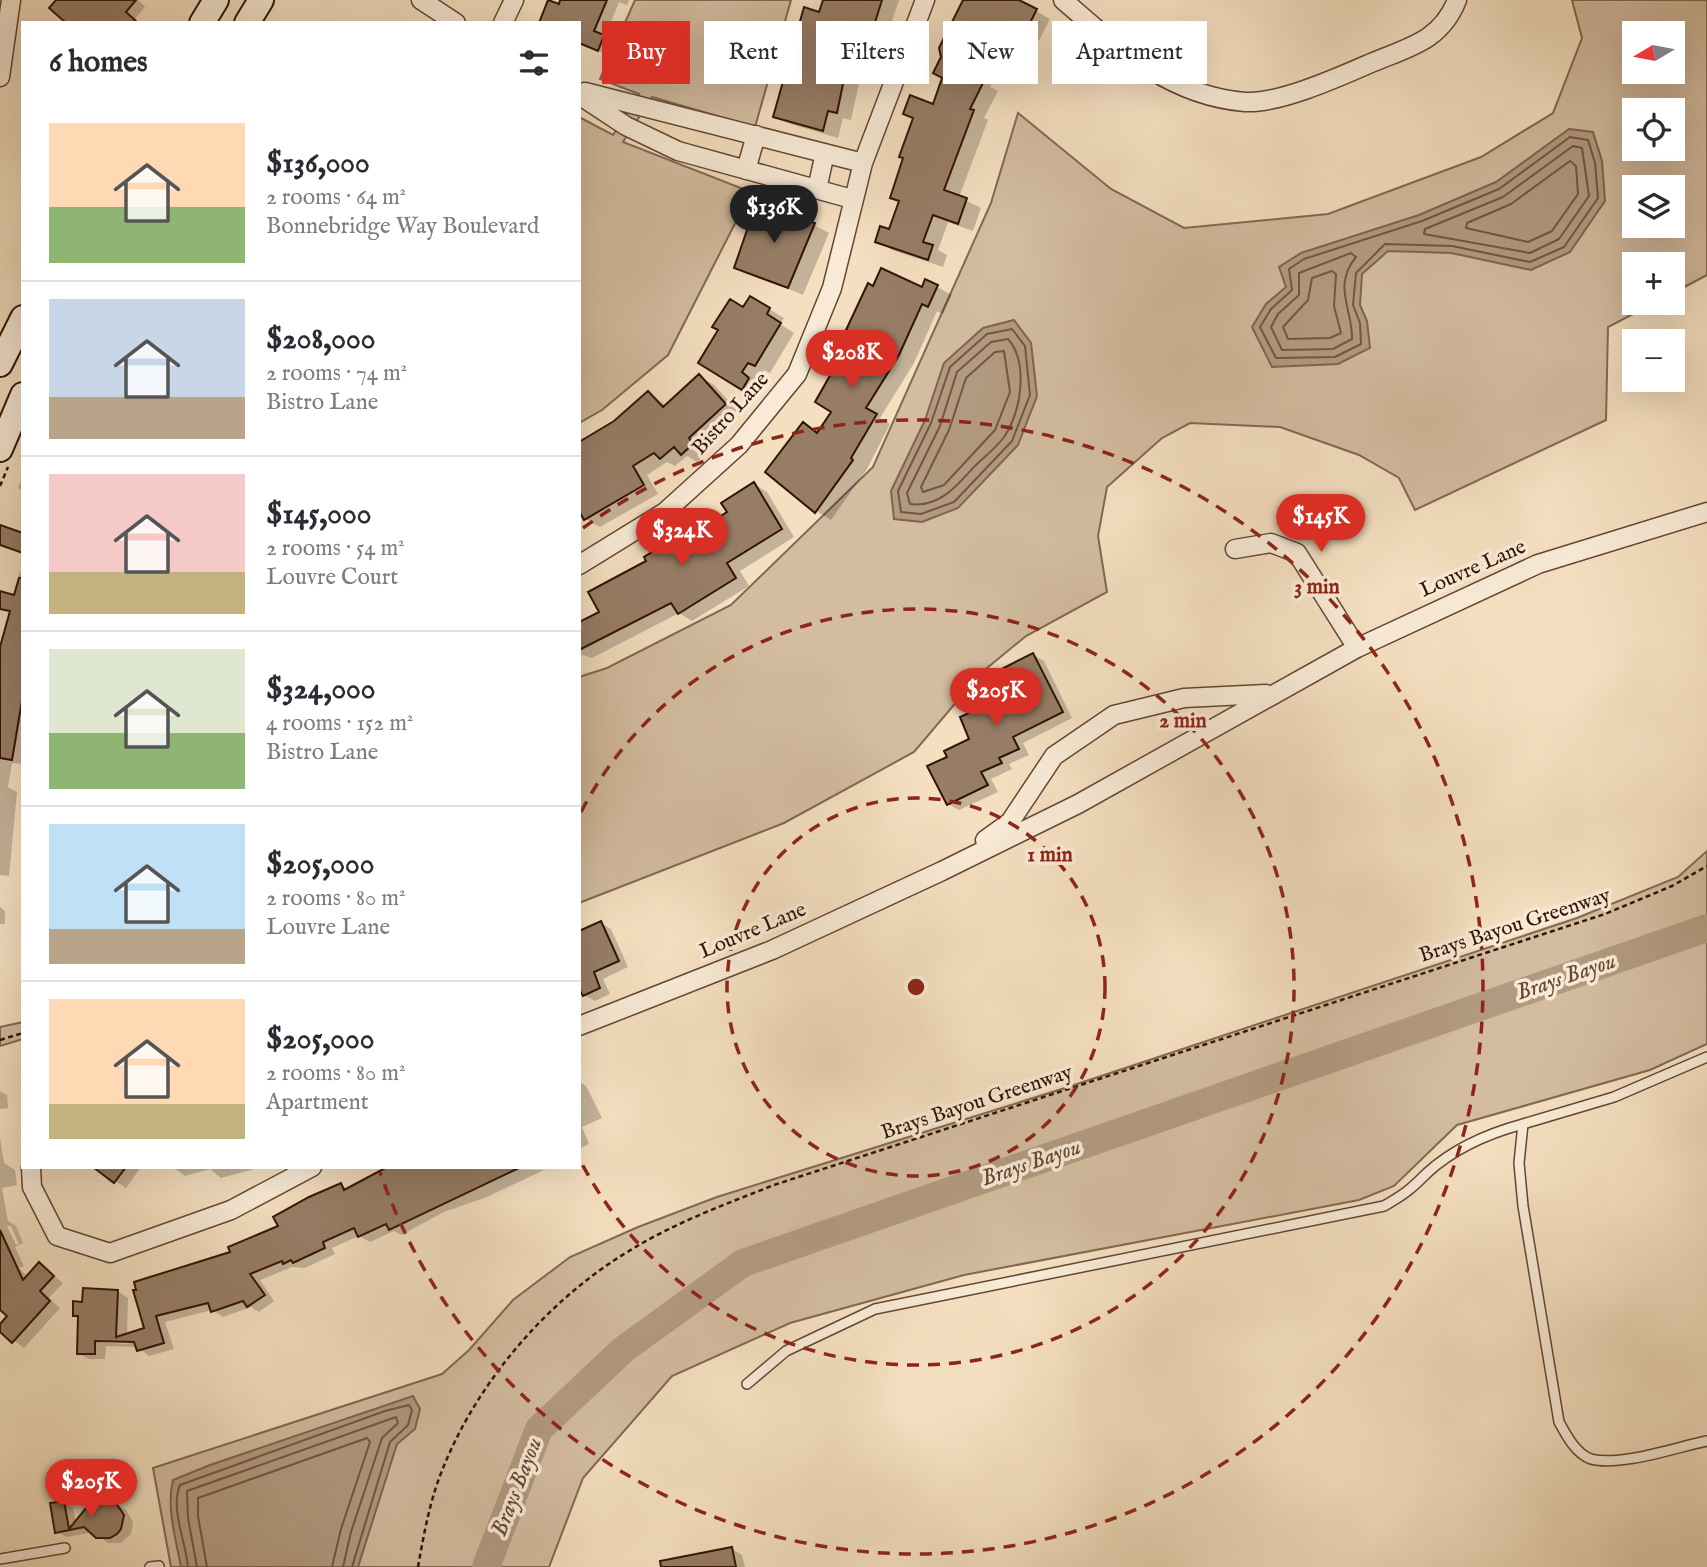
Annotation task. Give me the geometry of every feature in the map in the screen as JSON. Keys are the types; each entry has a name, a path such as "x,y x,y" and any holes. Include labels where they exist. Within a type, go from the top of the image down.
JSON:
{"main road":[{"path":"203,21 216,0"},
{"path":"248,21 261,0"},
{"path":"0,364 21,322"},
{"path":"0,449 21,400"}],"street":[{"path":"0,77 11,0"},
{"path":"421,0 453,21"},
{"path":"504,21 514,0"},
{"name":"Bistro Lane","path":"581,564 665,512 738,445 797,374 832,288 863,163 925,0"},
{"path":"1063,0 1118,48 1177,86 1246,102 1310,89 1420,43 1448,22 1457,0"},
{"path":"581,93 863,163"},
{"path":"581,94 626,126 667,146 852,199"},
{"path":"746,170 756,135"},
{"path":"817,189 825,153"},
{"name":"Louvre Lane","path":"581,1025 772,950 942,871 1078,804 1269,694 1357,648 1538,564 1707,512"},
{"path":"1235,549 1270,543 1297,553 1357,648"},
{"name":"Louvre Lane","path":"942,871 1010,822 1054,756 1114,715 1184,698 1269,694"},
{"path":"31,1169 32,1187 57,1236 110,1253 231,1210 308,1169"}],"lane":[{"path":"747,1384 786,1351 875,1309 1384,1206 1412,1191 1428,1172 1489,1133 1614,1097 1664,1078 1707,1057"},
{"path":"1523,1124 1519,1163 1523,1206 1559,1422 1568,1438 1591,1459 1620,1459 1707,1441"},
{"path":"0,1559 65,1548"}],"path":[{"name":"Brays Bayou Greenway","path":"418,1567 439,1481 463,1429 501,1369 535,1328 574,1291 610,1263 651,1238 774,1185 1605,914 1672,886 1707,866"},
{"path":"0,1040 21,1033"}],"shaded area":[{"path":"635,0 791,0 785,21 704,21 704,84 767,84 755,127 652,97 623,142 751,192 668,355 602,410 581,422 581,118 613,135 639,94 613,84 690,84 690,21 626,21"},
{"path":"1572,0 1707,0 1707,275 1685,287 1685,252 1622,252 1622,315 1631,315 1608,327 1606,420 1415,510 1399,478 1359,455 1280,427 1190,423 1162,438 1107,487 1098,536 1107,592 1026,636 981,673 914,752 784,823 581,902 581,676 607,668 731,605 873,467 991,203 1018,113 1111,189 1184,228 1328,214 1481,157 1553,113 1582,38"},
{"path":"1707,851 1707,1044 1650,1070 1457,1125 1394,1186 1359,1200 964,1275 790,1323 672,1376 583,1478 549,1567 171,1567 153,1468 442,1374 469,1350 513,1300 570,1257 717,1197 1065,1088 1577,918 1678,877"},
{"path":"21,1022 21,1040 0,1046 0,1027"}],"water":[{"path":"1569,129 1593,132 1602,161 1605,201 1570,252 1531,270 1451,253 1388,251 1362,274 1360,305 1367,321 1370,348 1338,364 1272,367 1252,327 1266,304 1286,287 1279,267 1301,253 1419,215 1496,182"},
{"path":"1014,320 1031,343 1037,396 1018,445 958,508 922,522 894,519 891,491 925,420 944,363 983,328"},
{"path":"413,1396 420,1409 415,1429 397,1444 358,1567 181,1567 171,1512 173,1480"}],"building":[{"path":"56,0 136,0 126,12 136,21 64,21 49,8"},
{"path":"548,0 559,4 560,0 607,0 594,31 602,34 598,51 581,44 581,21 540,21"},
{"path":"823,0 882,0 875,21 816,21 816,84 843,84 837,113 828,111 823,131 773,117 782,84 802,84 800,21 804,7 819,12"},
{"path":"963,0 1019,0 1037,9 1031,21 952,21"},
{"path":"943,40 943,84 982,84 970,109 974,110 944,190 967,198 958,224 933,215 923,242 933,245 928,260 875,242 880,226 889,229 899,201 890,198 903,158 899,157 913,118 903,114 910,95 933,104 942,78 933,73 941,57 939,48"},
{"path":"756,204 815,223 788,288 734,268"},
{"path":"881,268 922,287 925,279 938,285 928,307 922,304 899,355 866,408 877,414 851,458 853,460 815,513 765,472 803,422 817,433 831,412 815,402 836,365 843,370 862,338 846,330 868,283 873,286"},
{"path":"750,296 770,308 767,314 781,323 755,366 748,363 742,372 749,378 742,390 698,363 718,330 712,327 730,299 743,307"},
{"path":"699,374 726,404 689,438 693,444 681,455 674,447 660,459 654,453 633,466 644,485 584,520 581,515 581,441 614,421 648,391 663,407"},
{"path":"754,482 782,529 727,563 736,578 678,614 671,603 581,649 581,621 599,612 588,592 646,561 644,557 702,522 705,526 727,512 721,503"},
{"path":"0,525 21,532 21,552 0,545"},
{"path":"21,578 21,707 12,760 0,758 0,647 10,611 0,609 0,591 14,595"},
{"path":"1033,653 1063,712 1013,737 1019,749 999,758 1002,763 981,772 988,785 947,805 927,766 947,757 944,751 969,739 960,717 980,708 977,700 1000,689 992,674"},
{"path":"601,921 619,961 594,972 600,988 583,996 581,992 581,930"},
{"path":"96,1169 124,1169 114,1183"},
{"path":"383,1169 517,1169 389,1230 386,1224 358,1237 354,1228 323,1242 325,1248 293,1263 291,1260 283,1264 282,1261 250,1274 265,1295 247,1307 243,1301 211,1312 208,1303 156,1316 164,1343 137,1351 134,1342 95,1341 95,1354 77,1354 78,1316 73,1316 73,1301 82,1302 83,1288 118,1290 116,1337 144,1328 133,1290 136,1290 134,1282 230,1252 228,1247 278,1226 273,1217 309,1197 341,1183 344,1190"},
{"path":"0,1230 23,1280 39,1262 54,1276 40,1291 50,1301 12,1343 0,1332 0,1324 7,1316 0,1310"},
{"path":"103,1498 116,1503 124,1515 117,1534 110,1538 96,1538 84,1527 55,1533 50,1503 64,1501 69,1529 90,1503"},
{"path":"732,1547 736,1567 661,1567 660,1561"}],"waterway":[{"name":"Brays Bayou","path":"486,1567 539,1429 624,1349 743,1263 1707,928"}]}
